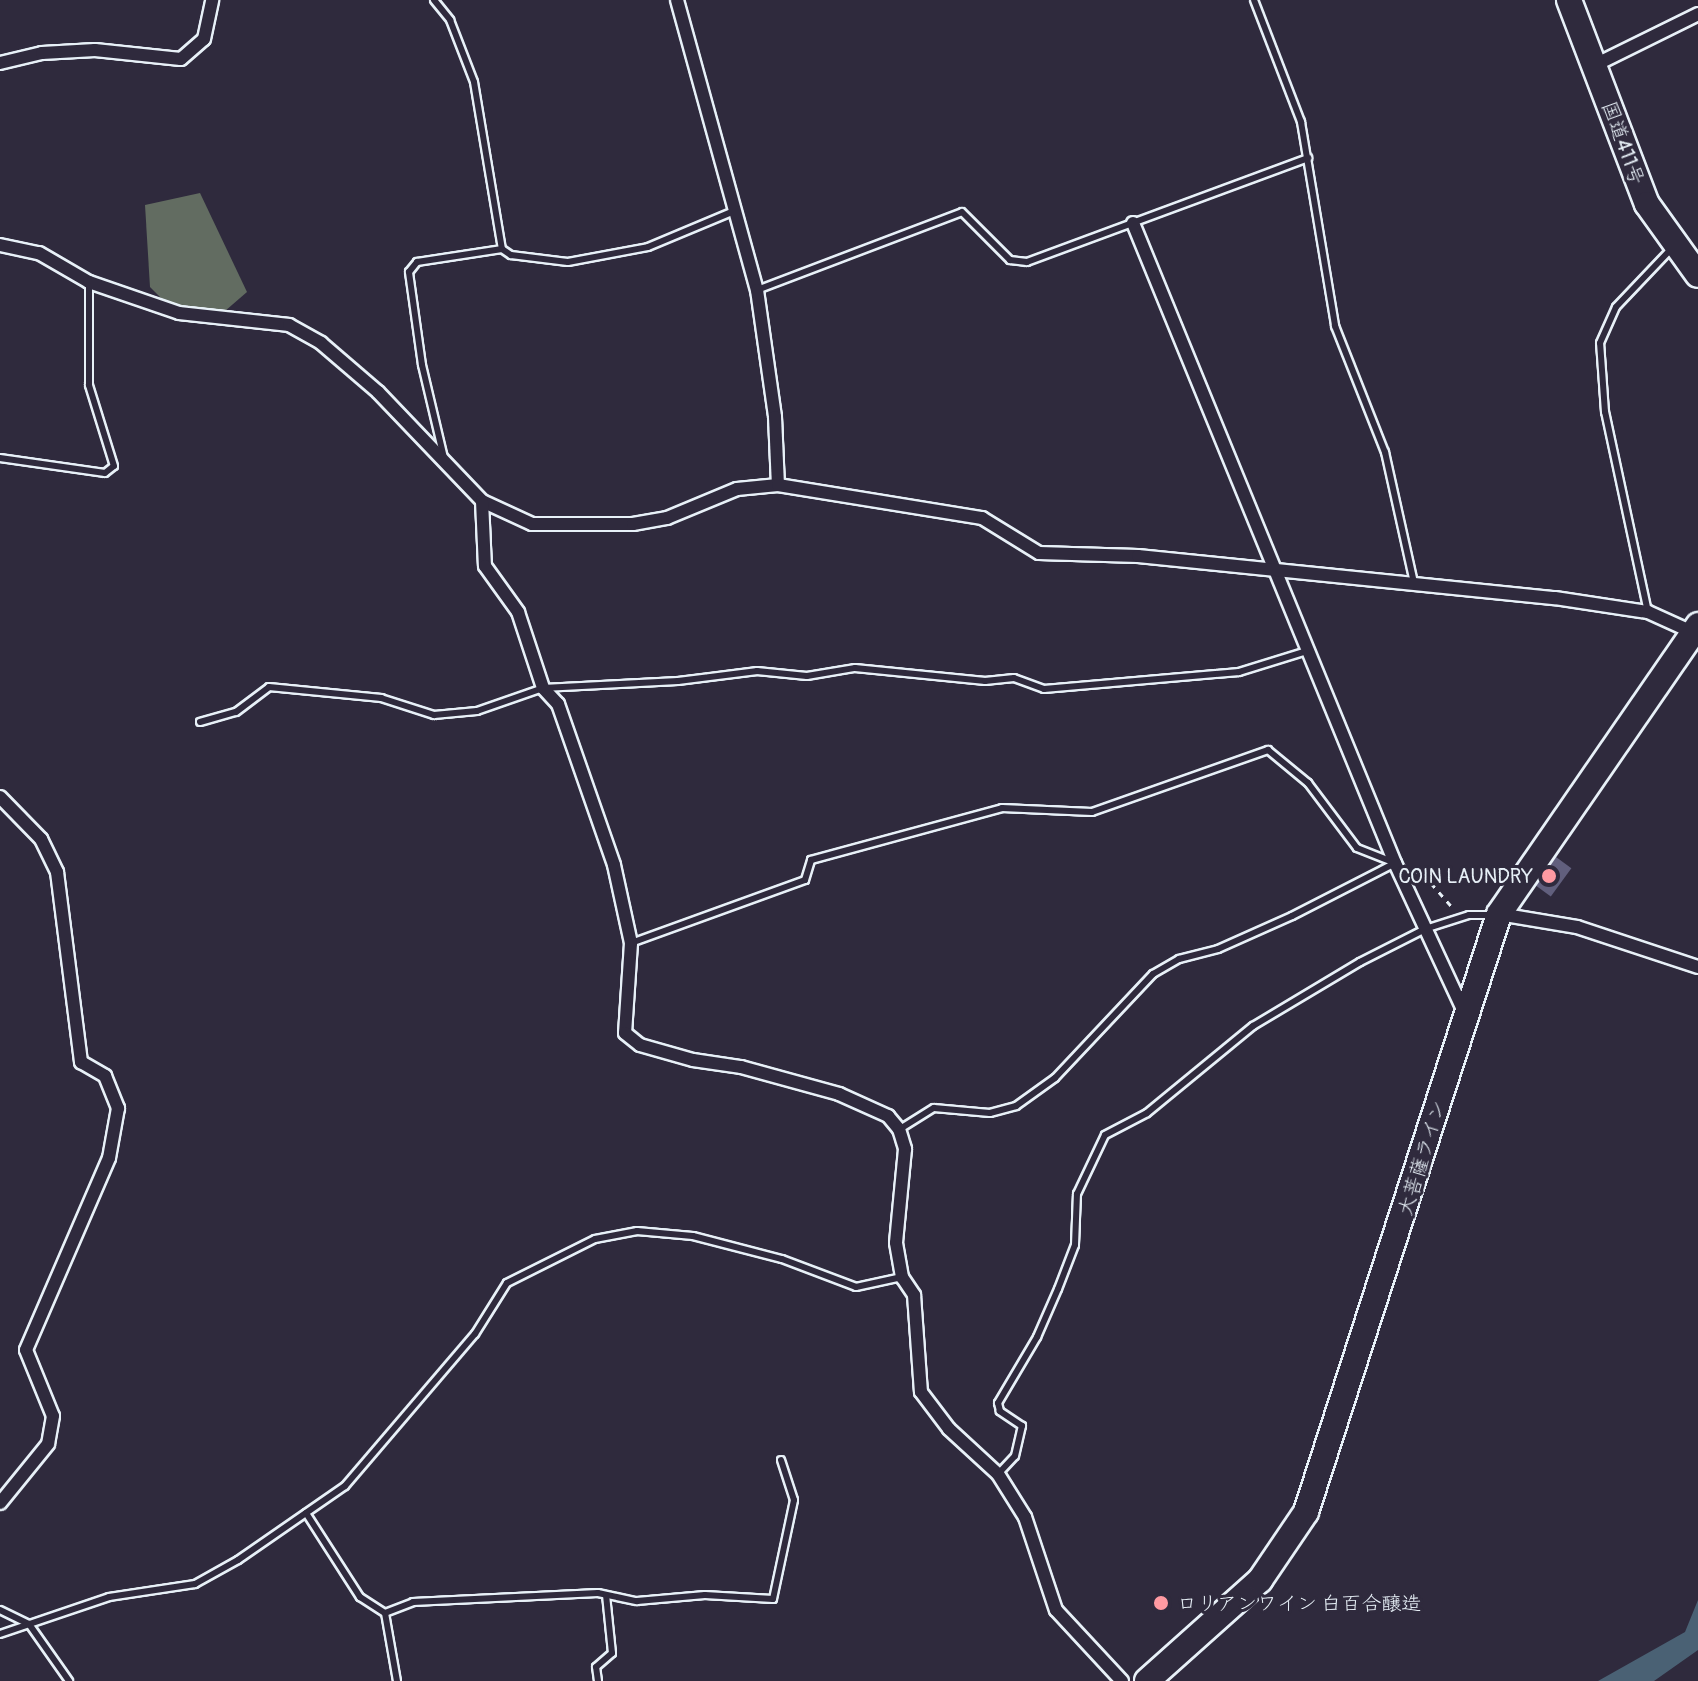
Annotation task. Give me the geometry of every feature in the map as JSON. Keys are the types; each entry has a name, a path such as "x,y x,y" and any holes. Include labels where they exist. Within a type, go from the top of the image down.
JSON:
{"highway":[{"name":"国道411号","path":"1569,0 1632,171 1674,246 1698,275"},
{"name":"大菩薩ライン","path":"1147,1681 1260,1580 1306,1512 1499,914 1695,628"}],"street":[{"path":"0,63 95,50 181,59 204,39 212,0"},
{"path":"677,0 757,290 775,417 778,485"},
{"path":"1595,65 1698,14"},
{"path":"1133,223 1311,650 1395,863 1466,1017"},
{"path":"0,245 39,253 89,282 179,313 289,325 321,343 378,392 482,501 532,524 633,524 667,518 737,489 778,485 982,518 1039,553 1276,568 1414,583 1648,612 1695,628"},
{"path":"482,501 485,566 518,612 543,688 558,704 614,865 631,943 625,1033 640,1045 839,1094 888,1116 899,1129 905,1149 896,1243 902,1277 914,1295 921,1392 949,1429 998,1474 1025,1517 1056,1610 1122,1681"},
{"path":"0,797 41,839 57,872 81,1062 105,1076 118,1108 109,1158 26,1350 53,1416 48,1444 0,1503"},
{"path":"1499,914 1577,927 1698,967"}],"lane":[{"path":"434,0 450,20 474,82 502,249"},
{"path":"1254,0 1301,122 1335,326 1385,452 1414,583"},
{"path":"757,290 962,212 1010,260 1027,262 1308,158"},
{"path":"445,463 422,365 409,272 417,262 502,249 511,255 568,262 648,247 734,211"},
{"path":"1648,612 1605,412 1600,343 1616,307 1674,246"},
{"path":"0,458 105,473 114,466 89,385 89,282"},
{"path":"200,722 236,712 269,687 381,698 434,715 477,711 543,688 678,681 757,671 807,676 855,668 985,681 1014,678 1044,689 1239,672 1311,650"},
{"path":"631,943 805,880 811,860 1002,808 1092,812 1268,750 1308,783 1357,848 1395,863"},
{"path":"899,1129 934,1108 990,1113 1016,1106 1055,1078 1153,974 1179,959 1218,949 1292,916 1395,863"},
{"path":"998,1474 1015,1456 1022,1426 1000,1411 998,1403 1037,1337 1069,1260 1077,1194 1098,1144 1147,1113 1253,1026 1425,929 1461,918 1499,914"},
{"path":"0,1634 109,1597 195,1584 306,1513 345,1486 372,1456 404,1411 475,1334 507,1283 595,1239 637,1231 693,1236 782,1259 856,1287 902,1277"},
{"path":"385,1613 413,1602 606,1595 637,1601 705,1595 773,1599 794,1500 781,1460"},
{"path":"306,1513 360,1597 385,1613 397,1681"},
{"path":"598,1681 596,1667 612,1653 606,1595"},
{"path":"0,1610 29,1624 69,1681"}],"path":[{"path":"1395,863 1423,874 1461,918"}],"shaded area":[{"path":"200,193 247,292 225,311 166,303 150,287 145,205"}],"water":[{"path":"1698,1600 1698,1650 1654,1681 1598,1681 1685,1632"}],"building":[{"path":"1556,857 1571,868 1551,896 1535,885"}],"place":[{"name":"COIN LAUNDRY","path":"1549,876"},
{"name":"ロリアンワイン 白百合醸造","path":"1161,1603"}]}
